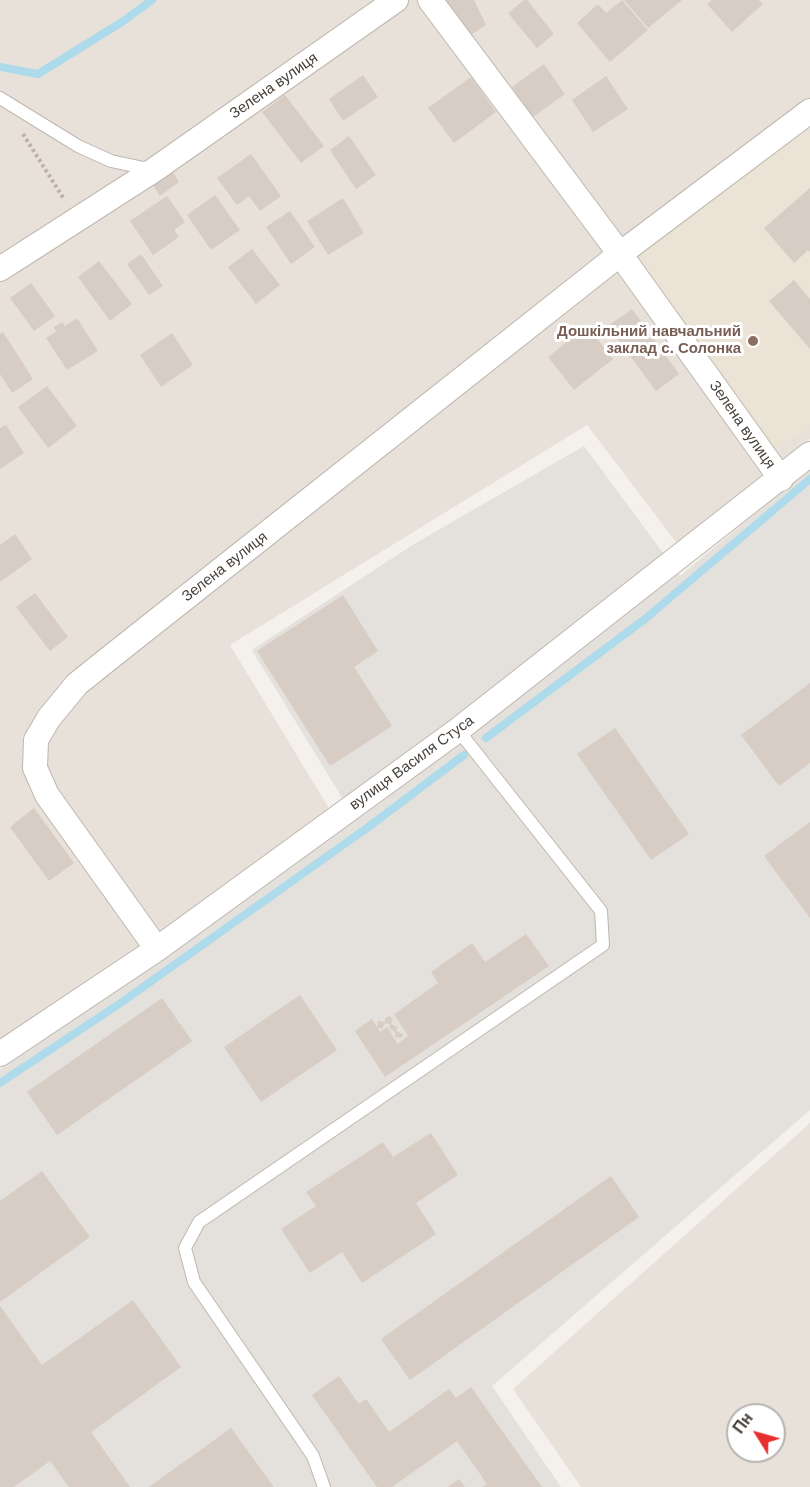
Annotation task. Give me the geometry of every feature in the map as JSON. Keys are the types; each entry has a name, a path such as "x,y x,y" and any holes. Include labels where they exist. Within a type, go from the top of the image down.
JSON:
{"street":[{"name":"Зелена вулиця","path":"0,269 154,170 396,0"},
{"name":"Зелена вулиця","path":"430,0 620,254 781,479"},
{"name":"Зелена вулиця","path":"157,949 47,795 35,768 36,740 49,718 86,677 620,254 809,114"},
{"name":"вулиця Василя Стуса","path":"0,1054 157,949 458,730 810,454"}],"lane":[{"path":"1,100 78,146 111,160 154,170"},
{"path":"324,1487 313,1456 194,1282 185,1248 199,1222 603,945 601,910 458,730"}],"path":[{"path":"1,100 77,219"}],"shaded area":[{"path":"0,0 810,0 810,439 679,546 587,425 230,645 333,815 0,1050"},
{"name":"Дошкільний навчальний заклад с. Солонка","path":"805,128 810,134 810,425 776,453 636,256"},
{"path":"584,446 680,576 810,468 810,1110 492,1386 561,1487 0,1487 0,1069 163,958 355,819 252,650 414,544"},
{"path":"810,1123 810,1487 581,1487 513,1389"}],"building":[{"path":"441,0 474,0 486,25 468,37"},
{"path":"527,0 554,34 537,48 508,13"},
{"path":"622,0 648,30 610,62 577,23 598,4 606,13"},
{"path":"624,0 682,0 648,28"},
{"path":"712,0 759,0 763,4 732,32 707,4"},
{"path":"544,64 565,94 533,117 512,87"},
{"path":"363,75 378,97 343,121 329,99"},
{"path":"606,76 628,109 593,132 572,100"},
{"path":"471,77 496,112 454,143 428,108"},
{"path":"285,95 324,146 301,163 262,112"},
{"path":"349,136 376,175 356,189 330,150"},
{"path":"251,154 281,196 260,211 249,196 237,205 217,178"},
{"path":"172,171 179,182 160,196 152,184"},
{"path":"810,188 810,252 808,250 794,263 764,228"},
{"path":"215,195 240,230 211,250 187,215"},
{"path":"167,196 185,222 174,230 179,237 153,255 130,221"},
{"path":"343,198 364,233 328,255 307,221"},
{"path":"290,211 315,247 291,264 266,227"},
{"path":"252,249 280,285 256,304 228,267"},
{"path":"141,254 163,286 149,295 127,264"},
{"path":"99,261 132,304 110,321 78,277"},
{"name":"Дошкільний навчальний заклад с. Солонка","path":"794,280 810,299 810,349 769,301"},
{"path":"31,283 55,316 34,331 10,298"},
{"path":"632,309 679,374 656,391 608,326"},
{"path":"77,318 98,351 67,370 46,338 56,332 54,327 62,322 65,326"},
{"path":"587,326 613,359 574,390 548,357"},
{"path":"3,332 33,379 12,393 0,374 0,334"},
{"path":"172,333 193,365 161,387 140,355"},
{"path":"47,386 77,426 48,448 18,407"},
{"path":"6,425 24,453 0,469 0,428"},
{"path":"15,534 32,559 0,582 0,545"},
{"path":"35,593 68,637 50,651 16,607"},
{"path":"343,595 378,651 354,667 392,726 330,766 257,651"},
{"path":"810,683 810,763 779,786 741,735"},
{"path":"615,728 689,834 651,860 577,754"},
{"path":"34,808 74,863 49,881 10,827"},
{"path":"810,822 810,918 764,856"},
{"path":"526,934 549,966 385,1077 355,1031 372,1019 380,1032 387,1027 398,1044 408,1036 394,1014 438,983 431,972 472,943 485,962"},
{"path":"300,995 337,1050 261,1102 224,1047"},
{"path":"162,998 192,1041 57,1135 27,1092"},
{"path":"390,1016 393,1019 391,1024 398,1027 396,1031 403,1034 402,1038 395,1037 395,1032 389,1028 390,1024 385,1023 382,1029 377,1027 378,1021 385,1022 385,1018"},
{"path":"431,1133 458,1175 416,1203 436,1234 362,1283 342,1252 310,1273 281,1229 316,1206 306,1192 383,1142 393,1157"},
{"path":"42,1171 90,1237 0,1302 0,1201"},
{"path":"611,1176 639,1217 410,1380 381,1339"},
{"path":"133,1300 181,1367 91,1432 130,1487 69,1487 50,1461 14,1487 0,1487 0,1306 42,1365"},
{"path":"339,1376 359,1404 366,1399 389,1432 449,1389 456,1398 471,1387 542,1487 482,1487 487,1484 457,1441 392,1487 377,1487 312,1395"},
{"path":"231,1428 274,1487 149,1487"},
{"path":"459,1479 465,1487 447,1487"}],"waterway":[{"path":"0,67 38,74 122,22 152,0"},
{"path":"486,738 645,619 810,479"},
{"path":"0,1083 122,1002 367,828 464,755"}],"place":[{"name":"Дошкільний навчальний заклад с. Солонка","path":"753,341"}]}
